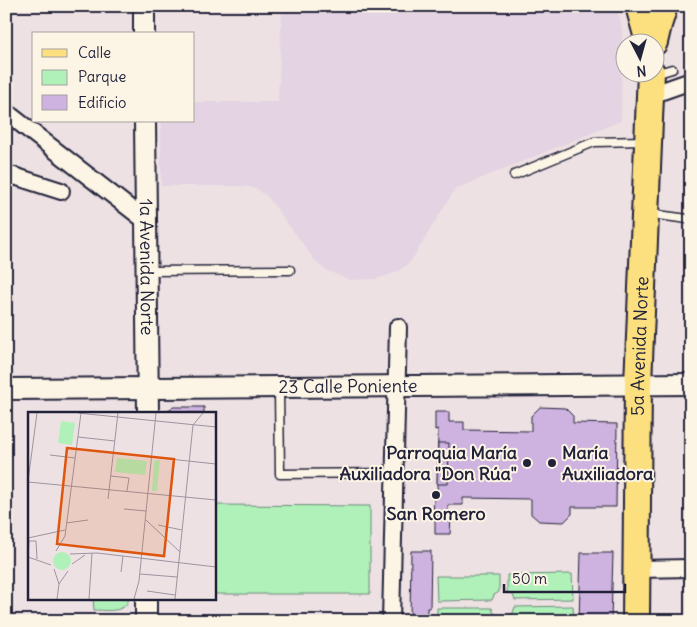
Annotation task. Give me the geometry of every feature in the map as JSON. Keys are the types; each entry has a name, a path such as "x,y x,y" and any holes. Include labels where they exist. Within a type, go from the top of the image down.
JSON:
{"main road":[{"path":"639,6 646,32"},
{"path":"656,32 664,6"},
{"name":"5a Avenida Norte","path":"636,621 638,384 648,141 655,82"}],"street":[{"path":"144,6 144,32"},
{"path":"664,79 691,81"},
{"path":"6,112 146,221"},
{"name":"1a Avenida Norte","path":"145,122 148,412"},
{"path":"6,175 61,191"},
{"path":"391,621 398,327"},
{"name":"23 Calle Poniente","path":"6,389 691,384"},
{"path":"637,568 691,568"},
{"path":"146,600 146,621"}],"lane":[{"path":"514,175 594,142 648,141"},
{"path":"645,213 688,219"},
{"path":"147,270 290,270"},
{"path":"279,387 280,474 395,473"}],"shaded area":[{"path":"282,6 615,6 620,18 622,32 614,32 614,82 621,82 621,121 455,189 408,264 400,270 376,279 350,280 324,269 317,263 267,196 258,190 239,186 161,186 161,122 195,122 195,102 278,102"}],"green space":[{"path":"215,505 370,506 370,594 215,594"},
{"path":"572,574 573,599 515,600 513,595 507,592 507,575"},
{"path":"436,576 499,576 499,592 494,595 492,600 437,601"},
{"path":"93,600 128,600 124,607 120,609 94,610"},
{"path":"573,606 574,621 508,621 508,616 513,613 515,607"},
{"path":"437,608 492,608 493,612 499,616 500,621 437,621"}],"building":[{"path":"6,6 10,6 11,58 6,64"},
{"path":"173,407 204,407 204,412 167,412"},
{"name":"Parroquia María Auxiliadora \"Don Rúa\"","path":"540,407 565,408 573,416 573,423 617,424 616,507 572,507 572,514 564,522 539,521 531,514 531,499 463,498 463,505 448,505 448,516 433,516 434,498 437,498 438,429 435,430 435,412 449,412 449,422 464,422 464,430 531,431 531,416"},
{"path":"438,443 449,443 448,484 437,484"},
{"path":"435,518 451,518 450,534 435,534"},
{"path":"411,551 431,551 430,608 427,608 427,621 410,621"},
{"path":"581,553 613,553 611,621 579,621"}],"place":[{"name":"Parroquia María Auxiliadora \"Don Rúa\"","path":"527,463"},
{"name":"María Auxiliadora","path":"552,463"},
{"name":"San Romero","path":"436,495"}]}
